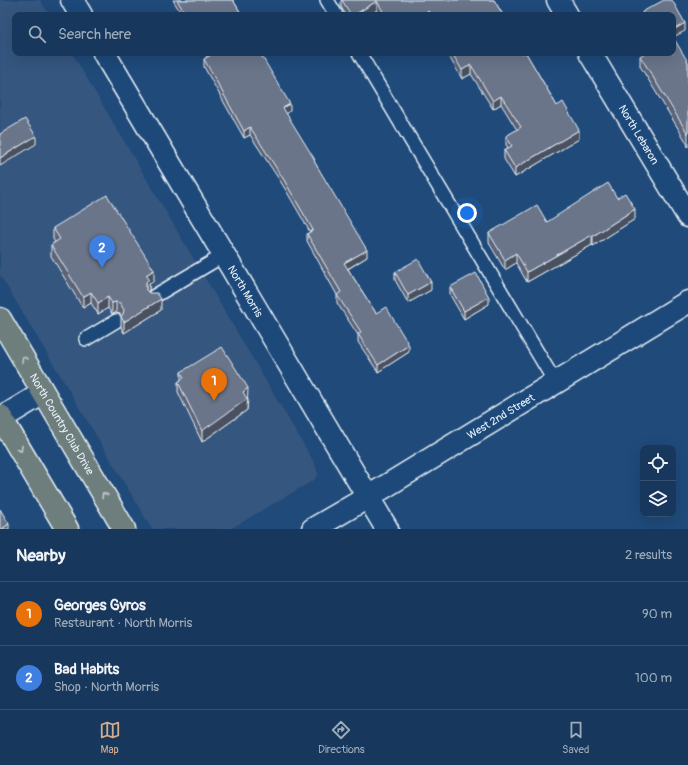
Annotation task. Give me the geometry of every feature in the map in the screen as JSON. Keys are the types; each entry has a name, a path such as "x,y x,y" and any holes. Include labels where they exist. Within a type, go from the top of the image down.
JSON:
{"main road":[{"name":"North Country Club Drive","path":"0,319 124,529"},
{"path":"1,418 67,529"}],"street":[{"path":"72,0 79,12"},
{"path":"558,0 565,12"},
{"name":"North Morris","path":"106,56 387,529"},
{"name":"North Lebaron","path":"592,56 688,216"},
{"name":"West 2nd Street","path":"313,529 688,302"},
{"path":"1,418 43,393"}],"lane":[{"path":"327,0 334,12"},
{"path":"361,56 555,382"},
{"path":"153,298 224,255"},
{"path":"86,339 116,321"}],"shaded area":[{"path":"0,0 40,0 47,12 12,12 12,56 74,56 315,464 318,474 314,480 230,529 152,529 0,275"}],"building":[{"path":"177,0 233,0 240,12 184,12"},
{"path":"342,0 494,0 501,12 383,12 377,1 359,12 349,12"},
{"path":"664,0 672,0 685,23 676,28 676,12 642,12"},
{"path":"676,42 688,62 688,134 640,56 676,56"},
{"path":"209,56 262,56 290,104 283,108 367,250 344,263 376,313 386,307 409,345 378,365 358,334 361,332 337,295 341,292 307,234 313,230 284,180 250,127 244,131 204,59"},
{"path":"454,56 528,56 557,106 563,102 579,130 515,168 504,150 512,146 506,136 521,127 501,96 493,101 471,65 462,70"},
{"path":"25,119 36,136 0,158 0,134"},
{"path":"608,183 617,198 625,193 635,209 593,236 592,235 527,272 516,253 505,260 489,233 537,205 547,222"},
{"path":"107,195 154,270 146,275 149,279 146,282 146,290 149,293 157,293 161,299 124,322 121,317 124,310 120,303 112,303 108,297 98,303 91,292 83,297 51,245 60,239 53,228"},
{"path":"418,259 431,282 408,295 395,272"},
{"path":"476,273 489,297 464,311 450,287"},
{"path":"222,347 248,388 243,392 247,399 202,431 178,382 184,378 181,372"},
{"path":"0,509 9,524 2,529 0,529"}],"place":[{"name":"Bad Habits","path":"102,268"},
{"name":"Georges Gyros","path":"214,401"}]}
